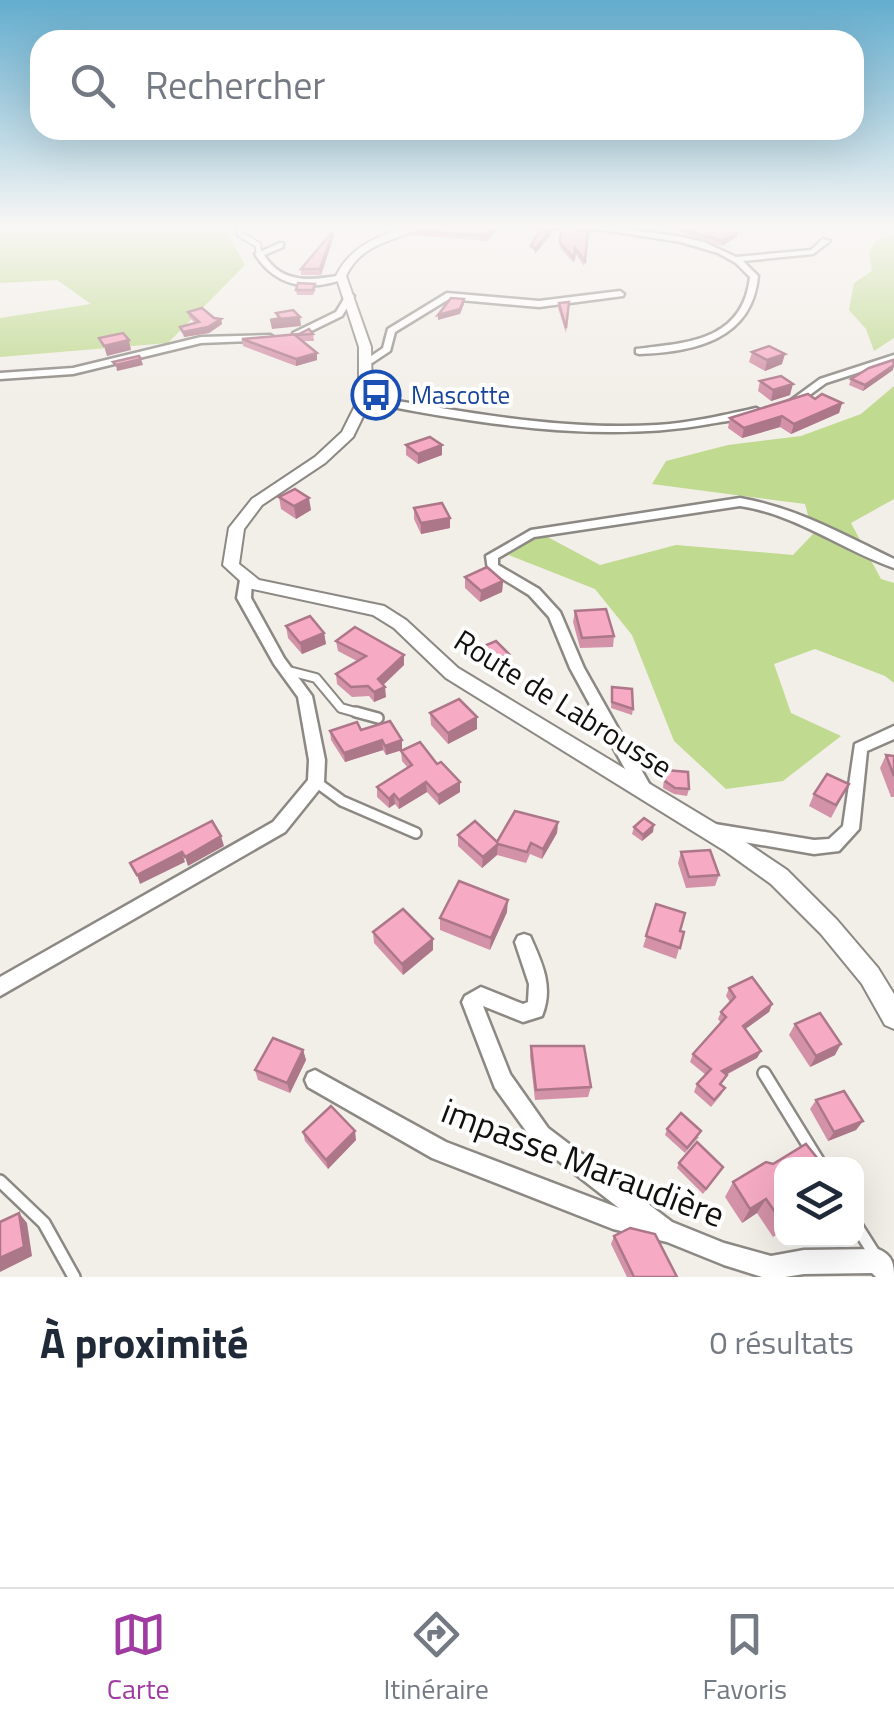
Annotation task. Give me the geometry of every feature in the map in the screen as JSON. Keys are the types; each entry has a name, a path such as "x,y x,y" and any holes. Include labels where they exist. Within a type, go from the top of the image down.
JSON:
{"street":[{"path":"0,987 279,827 316,782 317,760 305,696 244,598 246,580 232,566 230,554 233,535 245,514 344,442 356,426 366,399 369,360 364,332 345,286"},
{"path":"638,352 698,341 743,318 753,286"},
{"path":"369,360 388,349 390,331 447,296 539,304 620,294"},
{"path":"0,376 74,371 201,340 300,334 339,314 350,296"},
{"path":"366,399 466,418 656,428 793,403 823,380 894,358"},
{"path":"643,787 576,668 555,615 534,592 492,567 492,556 501,548 530,534 584,523 642,520 752,503 802,519 894,564"},
{"name":"Route de Labrousse","path":"246,580 378,610 400,624 452,673 643,787 779,877 870,976 894,1018"},
{"path":"709,830 814,847 832,846 850,829 860,748 894,732"},
{"path":"524,942 538,984 540,998 534,1009 523,1013 481,996 472,1002 502,1081 541,1135 667,1231"},
{"name":"impasse Maraudière","path":"314,1080 440,1150 613,1218 667,1231 771,1268 804,1262 884,1269"}],"lane":[{"path":"286,670 316,678 341,708 378,718"},
{"path":"316,782 342,801 416,833"},
{"path":"764,1073 816,1157"},
{"path":"0,1181 16,1192 61,1245 74,1277"},
{"path":"864,1238 884,1269"}],"green space":[{"path":"65,286 225,286 168,343 0,357 0,318 91,304"},
{"path":"854,286 894,286 894,338 874,351 866,329 849,310"},
{"path":"894,386 894,499 851,523 881,579 894,583 894,683 815,649 774,664 791,713 841,736 783,781 726,789 674,741 632,635 595,589 501,552 542,534 600,565 676,545 793,555 813,534 805,504 652,484 666,461 728,445 801,436 861,414"}],"building":[{"path":"297,286 314,286 313,290 296,290"},
{"path":"451,298 464,299 460,309 438,315"},
{"path":"569,302 566,328 559,303"},
{"path":"202,308 221,319 208,327 183,332 180,327 199,322 188,312"},
{"path":"293,310 300,317 270,320 280,318 276,313"},
{"path":"309,329 313,334 295,335 317,353 296,359 242,339 299,334"},
{"path":"123,333 129,340 104,346 99,338"},
{"path":"769,346 785,354 767,360 752,352"},
{"path":"139,356 141,359 116,365 113,362"},
{"path":"893,360 894,365 865,385 851,379 869,368"},
{"path":"781,376 793,384 773,390 760,381"},
{"path":"808,394 815,399 822,394 842,403 794,424 782,416 744,428 730,418"},
{"path":"430,437 442,445 418,454 406,445"},
{"path":"295,489 309,498 294,506 279,497"},
{"path":"442,503 450,518 421,523 414,508"},
{"path":"487,567 503,581 481,591 465,577"},
{"path":"606,609 614,636 582,638 575,611"},
{"path":"310,616 324,633 300,643 286,626"},
{"path":"355,627 404,655 378,679 385,687 374,692 368,686 351,687 336,674 366,656 336,641"},
{"path":"496,641 509,654 496,660 484,646"},
{"path":"612,687 632,689 633,709 612,702"},
{"path":"459,699 477,717 448,733 430,713"},
{"path":"390,721 402,740 385,746 382,740 344,753 330,731 357,722 361,730"},
{"path":"420,742 437,764 441,762 460,782 438,795 426,782 399,800 394,794 389,799 377,787 412,765 401,751"},
{"path":"886,755 894,756 894,776"},
{"path":"665,770 688,772 689,789 675,788 665,781"},
{"path":"827,774 849,784 836,805 814,794"},
{"path":"515,811 558,822 543,849 531,843 527,852 498,844 483,857 458,835 475,821 497,842"},
{"path":"644,818 654,825 643,835 634,827"},
{"path":"212,821 221,836 185,857 182,852 137,875 130,863"},
{"path":"710,850 719,875 689,877 681,852"},
{"path":"459,881 508,900 491,938 440,918"},
{"path":"656,904 685,913 680,948 646,936"},
{"path":"403,909 433,939 402,964 373,932"},
{"path":"752,977 772,1004 743,1026 761,1051 722,1071 727,1075 720,1084 725,1088 714,1100 697,1084 711,1069 693,1054 726,1017 721,1012 735,997 729,988"},
{"path":"820,1013 841,1044 816,1056 795,1024"},
{"path":"273,1038 303,1050 287,1083 255,1070"},
{"path":"531,1046 584,1046 591,1087 536,1090"},
{"path":"844,1091 863,1121 834,1132 816,1100"},
{"path":"331,1106 355,1131 326,1160 303,1132"},
{"path":"681,1113 701,1131 687,1148 667,1129"},
{"path":"697,1142 723,1167 706,1189 679,1163"},
{"path":"806,1144 816,1157 785,1157"},
{"path":"766,1162 773,1164 774,1210 766,1199 750,1209 733,1182"},
{"path":"19,1213 24,1247 0,1258 0,1222"},
{"path":"630,1228 655,1234 677,1277 634,1277 614,1236"}],"place":[{"name":"Mascotte","path":"376,395"}]}
